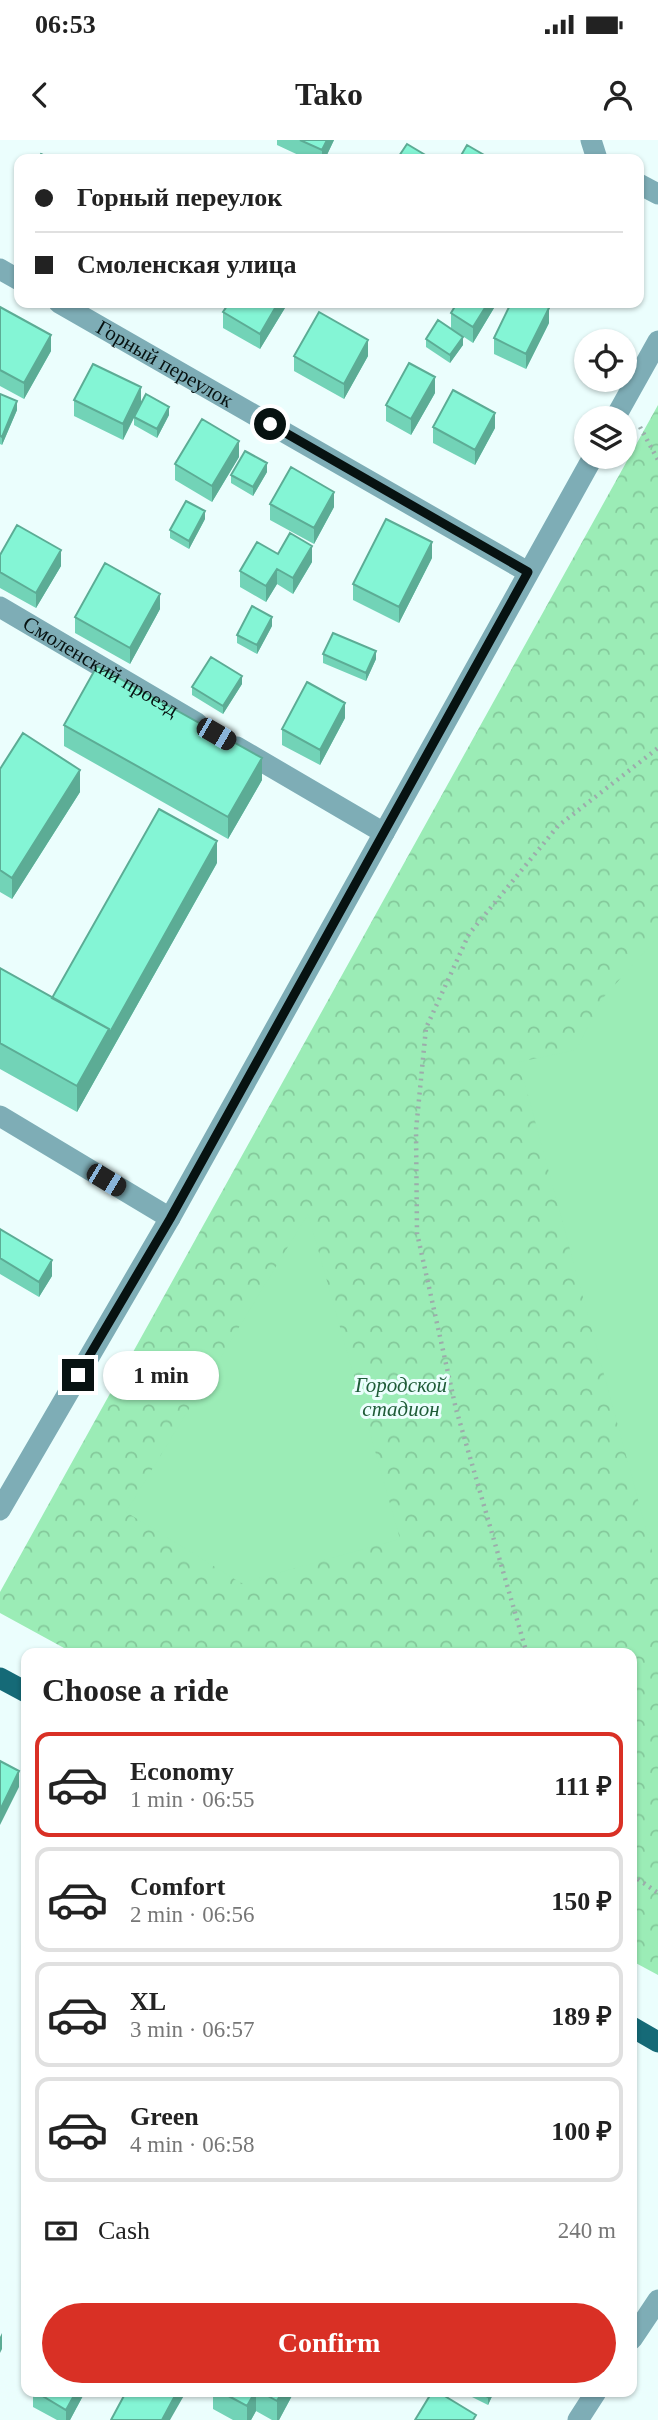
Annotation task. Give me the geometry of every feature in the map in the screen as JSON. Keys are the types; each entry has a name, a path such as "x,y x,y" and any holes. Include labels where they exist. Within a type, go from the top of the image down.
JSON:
{"main road":[{"path":"0,1678 21,1689"},
{"path":"637,2030 658,2042"}],"street":[{"name":"Горный переулок","path":"68,308 528,572"},
{"path":"622,406 658,341"},
{"path":"0,1510 170,1219 586,469"},
{"name":"Смоленский проезд","path":"0,607 384,833"},
{"path":"0,1116 170,1219"},
{"path":"637,2332 658,2300"},
{"path":"578,2420 593,2397"}],"path":[{"path":"525,1648 456,1409 417,1233 416,1130 426,1028 469,933 558,826 658,748"},
{"path":"637,1878 658,1893"}],"green space":[{"name":"Городской стадион","path":"658,405 658,1975 637,1964 637,1648 64,1648 0,1613 0,1592 623,469 637,469 637,443"},
{"path":"658,937 658,1573 519,1062 576,1050 603,998"},
{"path":"308,1214 400,1539 241,1583 126,1512"}],"building":[{"path":"300,140 327,140 322,150"},
{"path":"407,144 424,154 400,154"},
{"path":"467,145 482,154 462,154"},
{"path":"0,307 51,335 24,383 0,370"},
{"path":"226,308 275,308 260,334 223,312"},
{"path":"454,308 485,308 473,327 451,313"},
{"path":"509,308 549,308 526,354 494,338"},
{"path":"319,312 368,340 344,384 294,356"},
{"path":"438,320 463,337 450,355 426,339"},
{"path":"409,363 435,377 411,419 386,405"},
{"path":"93,364 141,387 123,424 74,400"},
{"path":"453,390 495,413 475,450 433,427"},
{"path":"0,394 17,401 2,437 0,436"},
{"path":"146,394 169,407 157,429 134,417"},
{"path":"202,419 239,441 212,486 175,464"},
{"path":"245,451 267,463 253,487 231,475"},
{"path":"291,467 334,492 314,528 270,504"},
{"path":"186,501 205,511 189,541 170,530"},
{"path":"386,519 432,542 399,607 353,584"},
{"path":"17,525 61,550 36,593 0,572 0,555"},
{"path":"290,533 312,546 293,578 277,569 266,586 240,571 257,542 278,554"},
{"path":"105,563 160,594 130,648 75,617"},
{"path":"252,606 272,617 257,645 237,635"},
{"path":"333,633 376,651 366,673 323,654"},
{"path":"211,657 242,676 223,706 192,687"},
{"path":"97,666 262,758 228,817 64,725"},
{"path":"307,682 345,703 320,750 282,729"},
{"path":"23,733 80,770 12,878 0,870 0,769"},
{"path":"159,809 217,841 109,1034 109,1029 52,998"},
{"path":"0,968 109,1029 77,1086 0,1043"},
{"path":"0,1229 52,1260 39,1282 0,1258"},
{"path":"0,1761 19,1771 0,1810"},
{"path":"44,2397 73,2397 66,2410"},
{"path":"123,2397 174,2397 162,2420 111,2420"},
{"path":"230,2397 252,2397 247,2406"},
{"path":"429,2397 446,2397 476,2415 473,2420 415,2420"}],"route":[{"path":"78,1375 170,1219 528,572 270,424"}]}
